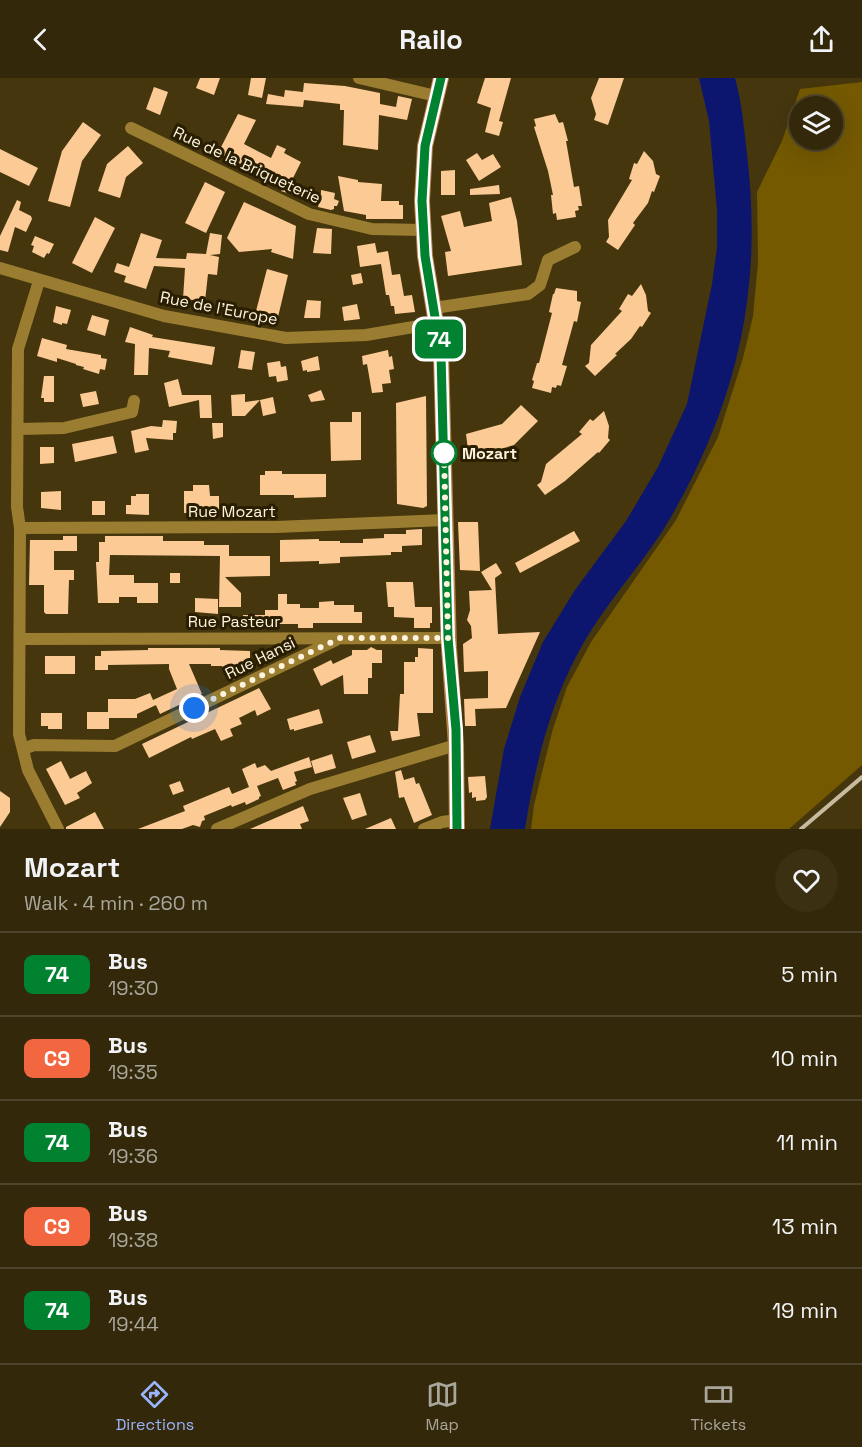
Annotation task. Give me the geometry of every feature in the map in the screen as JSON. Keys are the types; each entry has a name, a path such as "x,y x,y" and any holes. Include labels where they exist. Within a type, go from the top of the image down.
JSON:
{"main road":[{"path":"441,78 427,133 423,171 423,230 441,354 448,638 456,745 457,825"}],"street":[{"path":"359,78 436,96"},
{"name":"Rue de la Briqueterie","path":"131,128 309,214 372,229 423,230"},
{"name":"Rue de l'Europe","path":"0,268 164,316 286,338 366,335 528,294 540,285 548,260 575,248"},
{"path":"39,280 18,349 17,507 20,528 20,734 28,770 58,829"},
{"path":"19,429 64,428 132,412 134,401"},
{"name":"Rue Mozart","path":"20,528 276,527 445,520"},
{"name":"Rue Hansi","path":"23,749 34,745 115,746 340,638"},
{"name":"Rue Pasteur","path":"20,639 448,638"},
{"path":"217,829 310,789 456,745"},
{"path":"424,829 442,822 457,825"}],"shaded area":[{"path":"699,78 735,78 747,154 751,203 748,297 729,386 694,473 671,517 655,543 600,617 571,666 542,745 525,829 490,829 504,749 520,697 543,642 575,590 626,521 658,467 687,404 712,284 717,248 717,210 709,121"},
{"path":"862,82 862,765 789,829 531,829 534,805 552,732 567,687 591,642 676,520 718,437 743,358 753,316 758,262 757,192 782,141 789,121 789,150 843,150 843,96 798,96 800,89"}],"building":[{"path":"200,78 220,78 214,95 196,88"},
{"path":"251,78 266,78 262,98 248,95"},
{"path":"485,78 511,78 499,121 503,122 499,136 485,132 491,108 477,103"},
{"path":"599,78 624,78 608,125 594,120 596,114 591,98"},
{"path":"304,83 345,86 380,93 380,104 396,107 398,96 412,99 407,120 379,115 378,150 343,145 344,110 340,110 340,104 304,100 303,107 266,104 268,94 284,97 285,90 303,92"},
{"path":"154,87 168,92 160,115 146,109"},
{"path":"238,114 256,120 244,144 271,158 277,145 286,149 284,153 301,162 290,184 321,194 321,190 335,193 334,199 339,201 337,206 331,210 318,207 319,203 281,191 283,188 261,176 262,174 218,153"},
{"path":"555,114 559,123 563,122 574,187 579,186 582,206 578,206 579,210 575,211 576,217 557,220 556,213 553,214 551,195 553,195 548,171 534,127 536,126 534,119"},
{"path":"83,122 101,135 82,161 70,207 48,201 62,151"},
{"path":"128,146 143,163 126,177 120,198 98,191 107,164"},
{"path":"0,149 38,168 29,186 0,172"},
{"path":"644,151 653,161 656,174 660,176 648,203 633,223 635,225 618,250 606,242 609,237 608,220 632,180 629,179 634,163 637,164"},
{"path":"477,153 482,160 493,154 501,167 479,181 466,160"},
{"path":"455,170 455,195 441,195 441,171"},
{"path":"338,176 358,180 358,182 382,184 381,201 399,201 399,205 403,205 403,219 366,219 366,215 344,211"},
{"path":"205,182 225,192 206,233 185,223"},
{"path":"499,185 500,194 470,195 470,189"},
{"path":"511,197 517,221 522,265 448,276 445,252 451,251 441,216 460,211 464,227 492,221 489,203"},
{"path":"17,200 21,202 19,210 31,216 32,219 26,232 15,227 8,252 0,250 0,236"},
{"path":"244,202 296,226 293,259 271,252 272,249 239,252 227,238"},
{"path":"95,217 115,228 92,273 72,263"},
{"path":"317,228 332,229 331,254 313,253"},
{"path":"141,233 162,240 156,258 186,259 187,253 206,254 210,233 222,235 220,254 210,255 219,257 217,275 208,274 205,301 183,299 185,268 154,266 146,289 124,282 126,276 114,272 117,263 129,267"},
{"path":"35,236 54,244 44,258 32,252 34,246 31,245"},
{"path":"375,243 377,253 388,251 392,275 400,274 404,296 412,295 415,312 395,314 389,295 386,295 381,264 360,267 357,246"},
{"path":"267,269 288,275 278,317 256,311"},
{"path":"361,273 363,283 353,285 351,275"},
{"path":"641,284 646,295 648,311 651,313 642,327 640,326 631,339 615,354 617,355 595,376 585,366 589,363 591,345 622,311 619,309 628,294 632,296"},
{"path":"556,288 577,291 577,301 581,302 577,322 574,321 562,365 567,366 561,386 552,387 551,393 532,388 534,381 532,380 537,363 539,363"},
{"path":"307,300 321,301 320,318 304,318"},
{"path":"357,304 360,319 344,321 342,307"},
{"path":"56,306 71,310 67,324 53,322"},
{"path":"92,315 109,320 105,336 87,330"},
{"path":"130,327 153,335 152,337 215,347 212,365 168,357 170,351 149,348 148,375 134,375 135,344 125,342"},
{"path":"42,338 67,345 66,349 101,355 101,358 107,359 105,370 100,369 99,374 57,358 57,362 37,356"},
{"path":"241,350 255,352 252,370 238,368"},
{"path":"388,350 389,357 392,356 394,369 389,370 391,383 382,384 383,392 372,393 367,364 363,365 362,356"},
{"path":"318,356 320,370 303,371 301,361"},
{"path":"280,361 281,367 286,366 288,380 277,382 276,376 269,377 267,363"},
{"path":"44,376 54,376 54,402 44,402 44,398 41,398"},
{"path":"178,379 182,395 211,395 212,418 200,418 199,400 169,407 164,383"},
{"path":"321,390 325,400 311,402 308,395"},
{"path":"96,391 99,404 83,407 80,394"},
{"path":"245,394 245,402 260,400 245,416 232,416 231,395"},
{"path":"426,396 427,506 423,508 397,504 396,403"},
{"path":"273,397 276,413 263,416 260,400"},
{"path":"521,405 538,421 514,445 469,458 466,434 502,424"},
{"path":"604,411 609,426 608,438 610,440 599,453 545,495 537,485 541,482 546,464 582,434 579,432 590,419 593,421"},
{"path":"352,412 361,412 361,460 331,461 330,422 352,422"},
{"path":"163,420 177,421 173,440 146,438 149,450 135,453 131,431 151,426 162,427"},
{"path":"212,423 223,423 223,437 213,439"},
{"path":"113,436 117,453 75,462 72,444"},
{"path":"40,447 54,447 54,463 40,464"},
{"path":"265,471 282,471 282,474 326,474 326,497 294,498 294,495 260,495 260,475 265,475"},
{"path":"193,485 209,485 210,496 219,496 219,511 184,513 184,491 193,491"},
{"path":"61,491 61,510 41,508 41,492"},
{"path":"136,494 149,494 149,515 126,514 126,505 131,505 131,496 136,496"},
{"path":"92,501 105,501 105,515 92,515"},
{"path":"458,522 478,522 480,571 460,570"},
{"path":"422,529 422,545 402,546 402,552 391,552 391,555 340,557 340,563 280,562 280,540 319,539 319,541 340,541 340,543 363,543 363,539 384,538 384,534 406,534 406,530"},
{"path":"574,531 580,541 520,573 515,563"},
{"path":"63,536 77,536 77,551 54,551 54,570 74,570 74,580 69,580 68,614 46,614 44,612 44,585 29,585 30,540 63,540"},
{"path":"105,536 163,536 163,541 204,541 204,545 229,545 229,556 270,556 270,576 225,577 241,593 241,607 219,607 220,556 110,555 109,575 134,575 134,583 158,583 158,603 137,603 137,597 119,597 119,603 98,603 96,562 99,562 99,542 105,542"},
{"path":"496,563 502,573 495,578 498,634 540,632 506,708 475,709 476,726 465,726 464,699 488,698 488,671 464,672 463,644 472,638 471,626 467,620 470,610 469,591 492,590 481,572"},
{"path":"170,573 180,573 180,583 170,583"},
{"path":"386,582 413,582 415,607 432,607 430,628 414,628 414,618 394,617 394,607 388,607"},
{"path":"278,594 287,594 287,604 300,604 300,608 319,608 319,602 334,601 334,605 354,605 354,612 362,612 362,623 313,623 313,628 298,628 298,624 259,624 259,628 243,628 243,615 265,615 265,610 278,610"},
{"path":"195,598 218,599 218,614 195,612"},
{"path":"371,647 382,650 382,663 372,663 372,678 368,678 368,694 344,694 343,675 321,686 313,669 331,660 333,664 352,655 352,650 367,650"},
{"path":"148,648 220,648 220,650 250,651 250,666 234,666 239,677 229,682 222,666 189,664 202,694 160,714 156,705 137,714 137,718 109,718 109,729 87,729 87,712 108,712 108,699 135,699 150,693 153,700 177,689 169,664 108,665 108,670 95,670 95,656 101,656 101,651 148,650"},
{"path":"418,648 433,649 433,713 417,713 420,736 392,741 390,731 398,731 400,694 404,694 404,662 415,662 415,657 418,657"},
{"path":"45,656 75,656 75,674 45,674"},
{"path":"259,688 271,709 257,716 255,710 239,718 242,724 230,729 233,736 221,741 215,729 192,739 191,737 149,758 142,744"},
{"path":"319,709 323,723 294,731 294,729 290,730 287,719"},
{"path":"41,713 62,713 62,729 48,729 48,726 41,726"},
{"path":"370,735 376,752 352,759 347,742"},
{"path":"332,754 336,768 315,774 311,761"},
{"path":"309,757 312,767 294,772 296,785 283,790 278,778 257,786 261,796 259,799 246,805 245,802 232,807 231,805 204,816 205,820 202,821 200,827 193,825 182,829 138,829 185,811 183,806 229,787 232,794 249,787 242,769 255,763 257,768 265,765 271,771"},
{"path":"61,761 70,779 86,771 92,783 77,793 80,798 65,805 46,769"},
{"path":"401,770 404,780 414,777 416,784 419,783 432,815 414,823 404,797 399,798 395,772"},
{"path":"485,776 487,797 485,800 476,801 476,797 472,798 472,792 469,793 468,777"},
{"path":"180,781 184,791 173,795 169,785"},
{"path":"0,791 10,798 10,812 0,827"},
{"path":"360,793 367,815 352,820 343,798"},
{"path":"303,806 309,821 300,824 302,829 250,829"},
{"path":"95,812 104,829 66,829 66,827"},
{"path":"391,818 396,829 365,829"}],"railway":[{"path":"801,829 862,777"}],"bus line":[{"name":"74","path":"441,78 425,146 422,220 425,256 441,354 448,638 456,730 457,829"}],"place":[{"name":"Mozart","path":"444,453"}],"route":[{"path":"194,708 340,638 448,638 444,453"}]}
